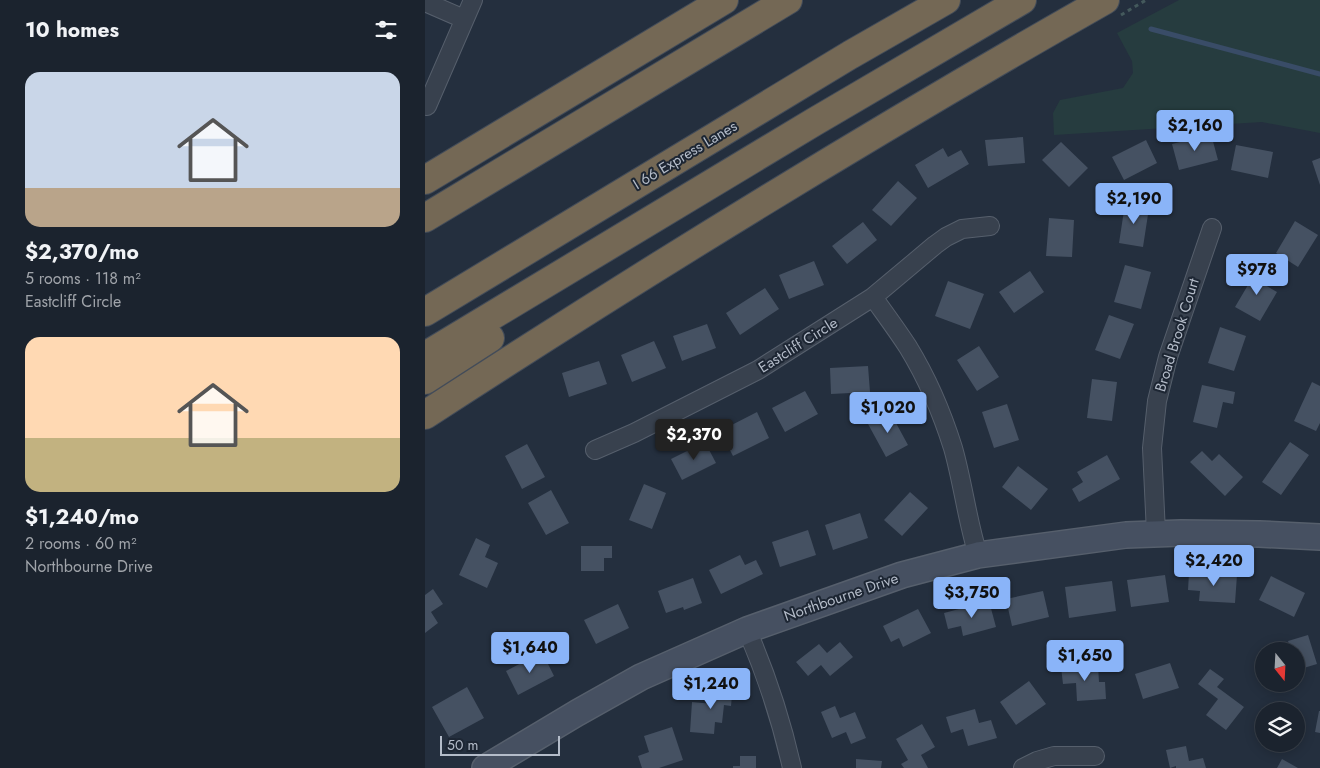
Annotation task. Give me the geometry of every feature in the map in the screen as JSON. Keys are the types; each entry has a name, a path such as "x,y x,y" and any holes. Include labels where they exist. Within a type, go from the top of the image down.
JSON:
{"highway":[{"path":"425,180 724,0"},
{"path":"425,218 788,0"},
{"name":"I 66 Express Lanes","path":"425,312 945,0"},
{"path":"425,356 1021,0"},
{"path":"425,415 742,215 946,92 1105,0"},
{"path":"425,380 567,289 814,122"}],"street":[{"path":"427,106 473,0"},
{"path":"425,2 465,19"},
{"name":"Eastcliff Circle","path":"595,450 634,434 758,370 873,297 946,237 961,229 990,226"},
{"name":"Broad Brook Court","path":"1156,533 1152,448 1157,401 1168,357 1212,228"},
{"path":"873,297 908,347 937,403 953,448 978,555"},
{"name":"Northbourne Drive","path":"485,768 641,677 747,630 902,575 978,555 1125,535 1156,533 1320,536"},
{"path":"747,630 777,707 792,768"},
{"path":"1023,768 1054,756 1095,756"}],"green space":[{"path":"1179,0 1320,0 1320,133 1262,122 1054,135 1053,113 1060,100 1123,88 1133,73 1132,61 1117,33"}],"building":[{"path":"1211,134 1218,160 1179,170 1172,144"},
{"path":"1023,137 1025,163 988,166 985,140"},
{"path":"1146,140 1157,163 1124,180 1112,157"},
{"path":"1061,142 1088,168 1069,187 1042,160"},
{"path":"1236,145 1273,152 1268,178 1231,170"},
{"path":"943,148 948,157 961,150 969,164 928,188 915,165"},
{"path":"1320,158 1320,185 1312,161"},
{"path":"898,181 917,198 891,226 872,210"},
{"path":"1125,204 1149,208 1143,247 1119,243"},
{"path":"1049,218 1074,220 1072,257 1046,256"},
{"path":"1295,221 1318,235 1298,267 1276,253"},
{"path":"863,222 877,240 847,264 832,246"},
{"path":"814,261 824,285 789,299 779,275"},
{"path":"1125,265 1151,272 1141,309 1114,302"},
{"path":"1258,268 1271,275 1265,285 1277,292 1260,321 1235,307"},
{"path":"1030,271 1044,292 1014,313 999,292"},
{"path":"948,281 984,294 970,329 935,316"},
{"path":"765,288 779,309 740,335 726,313"},
{"path":"1109,315 1134,324 1120,359 1095,350"},
{"path":"707,324 716,348 682,361 673,336"},
{"path":"1220,327 1246,336 1234,371 1208,363"},
{"path":"654,341 666,368 632,382 621,355"},
{"path":"979,346 999,377 977,391 957,360"},
{"path":"599,361 607,384 569,397 562,373"},
{"path":"868,366 870,392 831,394 830,368"},
{"path":"1092,379 1117,382 1112,421 1087,418"},
{"path":"1312,382 1320,386 1320,423 1316,431 1294,421"},
{"path":"1202,385 1235,392 1233,404 1223,402 1217,428 1193,422"},
{"path":"805,391 818,414 785,432 772,408"},
{"path":"1007,404 1019,440 994,448 982,412"},
{"path":"757,412 769,438 733,456 720,431"},
{"path":"890,412 908,445 886,457 868,424"},
{"path":"705,442 716,463 682,480 671,459"},
{"path":"1290,442 1309,455 1281,495 1262,482"},
{"path":"527,444 545,477 522,489 505,456"},
{"path":"1202,451 1212,461 1219,454 1243,477 1225,496 1190,462"},
{"path":"1107,455 1120,479 1079,502 1072,489 1083,482 1077,472"},
{"path":"1018,466 1048,489 1031,510 1002,487"},
{"path":"644,484 666,493 652,529 629,520"},
{"path":"551,490 569,523 546,535 528,503"},
{"path":"910,492 928,508 902,536 884,520"},
{"path":"860,513 868,538 833,550 825,525"},
{"path":"808,530 816,555 780,567 772,542"},
{"path":"476,538 490,545 485,557 498,563 487,588 459,575"},
{"path":"581,546 612,546 612,558 604,558 604,571 581,571"},
{"path":"740,555 745,565 756,560 763,574 721,594 709,570"},
{"path":"1189,573 1237,575 1235,603 1199,601 1200,591 1188,590"},
{"path":"1165,575 1169,602 1131,607 1127,580"},
{"path":"1271,576 1305,593 1294,617 1259,600"},
{"path":"693,578 702,603 684,610 683,607 666,613 658,591"},
{"path":"1112,581 1116,611 1069,618 1065,587"},
{"path":"433,589 443,604 431,612 438,623 425,633 425,595"},
{"path":"1043,591 1049,617 1012,626 1006,599"},
{"path":"989,601 996,627 963,636 961,626 948,629 944,613"},
{"path":"618,604 629,628 596,644 584,620"},
{"path":"918,609 931,633 903,647 899,638 891,642 883,626"},
{"path":"1308,635 1317,664 1305,668 1305,642 1288,641"},
{"path":"840,642 853,657 830,676 821,665 808,676 796,662 819,644 827,653"},
{"path":"542,652 554,676 518,695 506,671"},
{"path":"1170,663 1179,688 1143,699 1135,674"},
{"path":"1098,665 1099,682 1105,682 1106,699 1077,701 1076,683 1063,684 1061,667"},
{"path":"1210,669 1224,679 1217,687 1244,707 1226,730 1206,715 1218,699 1198,684"},
{"path":"1029,681 1046,704 1016,725 1000,702"},
{"path":"715,683 733,685 731,706 724,705 722,723 715,722 714,734 690,732 692,702 713,704"},
{"path":"467,687 484,718 449,737 432,707"},
{"path":"835,706 840,718 855,712 866,738 851,744 846,732 832,738 821,712"},
{"path":"975,709 979,723 991,720 997,738 968,746 963,729 951,733 946,717"},
{"path":"1320,711 1320,733 1315,732"},
{"path":"922,724 935,747 921,755 928,768 904,768 901,764 908,760 896,739"},
{"path":"672,727 683,760 659,768 642,768 638,756 649,752 644,736"},
{"path":"1186,746 1189,761 1203,758 1206,768 1176,768 1176,766 1170,768 1166,750"},
{"path":"740,756 756,756 756,768 733,768 733,766 740,766"},
{"path":"856,759 882,761 881,768 856,768"},
{"path":"1282,759 1298,768 1277,768"}],"waterway":[{"path":"1151,29 1320,74"}]}
